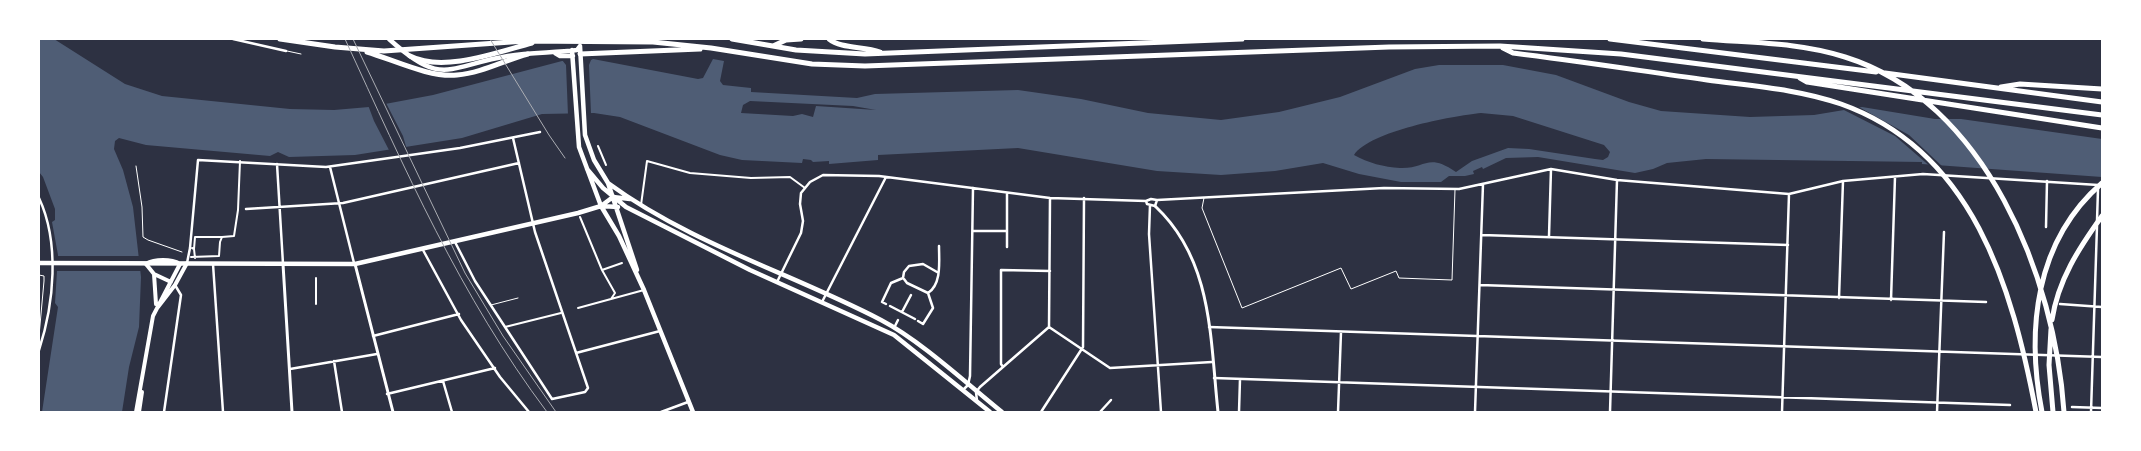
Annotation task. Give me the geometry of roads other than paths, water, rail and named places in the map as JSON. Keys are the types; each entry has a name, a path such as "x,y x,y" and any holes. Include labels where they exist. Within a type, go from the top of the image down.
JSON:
{"highway":[{"path":"280,39 357,49 415,50 540,41 660,43 713,48 812,64 865,66 1390,47 1500,46 1621,54 2102,115"},
{"path":"733,39 822,52 882,54 1242,39"},
{"path":"773,46 786,40 801,39"},
{"path":"829,39 836,44 866,47 882,54"},
{"path":"1610,39 2102,102"},
{"path":"1703,39 1787,45 1846,57 1884,74 1907,88 1953,128 1986,171 2025,243 2049,310 2060,366 2064,412"},
{"path":"410,56 424,62 448,62 540,41"},
{"path":"1500,46 1513,53 1792,92 1839,103 1880,121 1917,147 1951,182 1978,224 2010,304 2026,364 2036,412"},
{"path":"577,50 604,54 713,48"},
{"path":"357,49 428,72 450,75 474,72 528,54"},
{"path":"1797,77 1807,82 2102,128"},
{"path":"1996,87 2020,84 2102,90"},
{"path":"2042,412 2034,364 2034,340 2037,307 2044,275 2065,230 2078,210 2101,185"},
{"path":"2053,412 2049,365 2054,310 2066,274 2076,252 2102,216"}],"main road":[{"path":"389,39 410,56"},
{"path":"572,39 577,50"},
{"path":"580,39 577,50 582,114 589,148 608,183 644,290 693,412"},
{"path":"415,59 428,67 451,70 493,59 577,50"},
{"path":"577,50 572,56 578,147 602,206 619,236 644,290"},
{"path":"552,53 560,56 572,56"},
{"path":"587,169 613,197 626,207 777,282 894,335 990,412"},
{"path":"608,183 630,199 677,225 894,328 1002,412"},
{"path":"602,206 613,197 630,199"},
{"path":"39,263 146,264 151,261 174,260 180,264 355,264 423,250 602,206 626,207"},
{"path":"155,311 175,285 186,263"},
{"path":"146,264 154,274 175,285"},
{"path":"155,311 180,264"},
{"path":"138,412 157,294 154,274"}],"street":[{"path":"233,39 286,51"},
{"path":"186,263 190,248 198,160 330,167 540,132"},
{"path":"455,242 475,281 552,399 585,392 588,388 532,223 513,138"},
{"path":"598,146 606,165"},
{"path":"195,257 193,249 195,237 222,238 234,236 238,210 240,161"},
{"path":"641,205 647,161 690,173 751,178 790,177 805,188"},
{"path":"276,164 292,412"},
{"path":"238,210 339,203 519,164"},
{"path":"330,167 393,412"},
{"path":"1549,236 1551,169"},
{"path":"777,282 801,233 803,222 800,201 805,188 813,179 823,174 886,177 1050,198 1146,201 1151,199 1384,188 1455,190 1551,169 1617,180 1789,194 1843,181 1923,174 2101,185 2094,306 2091,412"},
{"path":"822,302 886,177"},
{"path":"1891,300 1894,177"},
{"path":"1610,412 1617,180"},
{"path":"1839,298 1843,181"},
{"path":"2046,227 2048,181"},
{"path":"1475,412 1482,235 1482,184"},
{"path":"962,390 968,385 973,188"},
{"path":"1007,193 1007,248"},
{"path":"1782,412 1789,194"},
{"path":"39,198 46,220 52,255 49,298 39,350"},
{"path":"977,402 976,392 1049,326 1050,198"},
{"path":"1041,412 1083,347 1084,198"},
{"path":"1155,206 1158,203 1157,200"},
{"path":"1146,201 1150,205 1155,206 1181,234 1188,247 1204,295 1218,412"},
{"path":"1150,205 1148,220 1161,412"},
{"path":"580,218 602,270 615,293 611,299"},
{"path":"973,231 1007,231"},
{"path":"1937,412 1944,232"},
{"path":"1482,235 1788,245"},
{"path":"191,257 219,256 222,238"},
{"path":"903,278 914,288 928,293 934,290 938,280 940,246"},
{"path":"423,250 459,314 495,368 529,412"},
{"path":"602,270 622,262"},
{"path":"213,264 223,412"},
{"path":"316,264 316,271"},
{"path":"903,278 904,272 909,266 916,264 923,264 937,272"},
{"path":"1003,366 1001,270 1050,271"},
{"path":"316,278 316,304"},
{"path":"886,304 882,302 891,283 903,278"},
{"path":"164,412 181,295 175,285"},
{"path":"1480,285 1986,302"},
{"path":"578,308 644,290"},
{"path":"918,321 923,324 933,308 928,293"},
{"path":"902,313 911,295"},
{"path":"2060,304 2102,307"},
{"path":"890,306 915,319"},
{"path":"505,327 561,313"},
{"path":"373,336 459,314"},
{"path":"894,328 898,320"},
{"path":"1049,326 1081,350 1110,368 1212,362"},
{"path":"1209,327 2102,357"},
{"path":"576,353 660,331"},
{"path":"1338,412 1341,332"},
{"path":"289,369 377,354"},
{"path":"334,361 342,412"},
{"path":"387,394 495,368"},
{"path":"1214,378 2010,405"},
{"path":"1240,379 1240,412"},
{"path":"443,381 452,412"},
{"path":"1100,412 1111,400"},
{"path":"661,412 689,401"},
{"path":"2072,407 2102,408"}],"lane":[{"path":"286,51 301,54"},
{"path":"136,166 142,207 143,237 182,252"},
{"path":"1204,197 1202,208 1242,308 1341,268 1351,289 1396,271 1399,278 1452,280 1455,190"},
{"path":"39,275 44,276 39,336"},
{"path":"491,305 518,298"}],"water":[{"path":"39,39 54,39 125,84 162,96 290,109 334,110 369,107 433,95 562,61 593,59 698,79 703,78 713,59 724,61 720,81 723,85 751,88 751,92 857,98 875,94 1018,90 1081,99 1148,113 1221,120 1279,112 1340,97 1415,69 1439,65 1503,65 1556,75 1629,102 1661,111 1750,117 1814,115 1862,107 1935,119 1961,119 2102,139 2102,177 1922,164 1922,162 1706,159 1667,163 1653,169 1635,173 1538,157 1506,158 1483,169 1482,167 1473,171 1474,174 1449,176 1441,182 1401,182 1359,174 1323,163 1275,171 1221,175 1157,171 1018,148 878,155 878,160 829,164 829,161 813,162 803,159 802,163 742,160 720,155 620,117 594,113 542,114 462,138 355,155 289,157 278,152 270,156 146,145 119,138 115,141 114,149 123,170 133,207 141,277 139,327 129,367 122,412 42,412 58,307 55,303 58,255 52,222 55,220 55,209 43,177 39,172","holes":["750,101 853,106 876,110 816,106 813,117 802,114 793,116 741,113 743,105","1481,113 1513,116 1604,145 1610,152 1608,157 1603,160 1529,149 1508,148 1472,161 1456,172 1439,163 1432,162 1409,168 1382,166 1354,155 1363,146 1394,132 1432,121"]}],"railway":[{"path":"345,39 412,184 436,231 487,323 547,412"},
{"path":"353,39 465,273 503,336 556,412"},
{"path":"490,39 565,158"}]}
